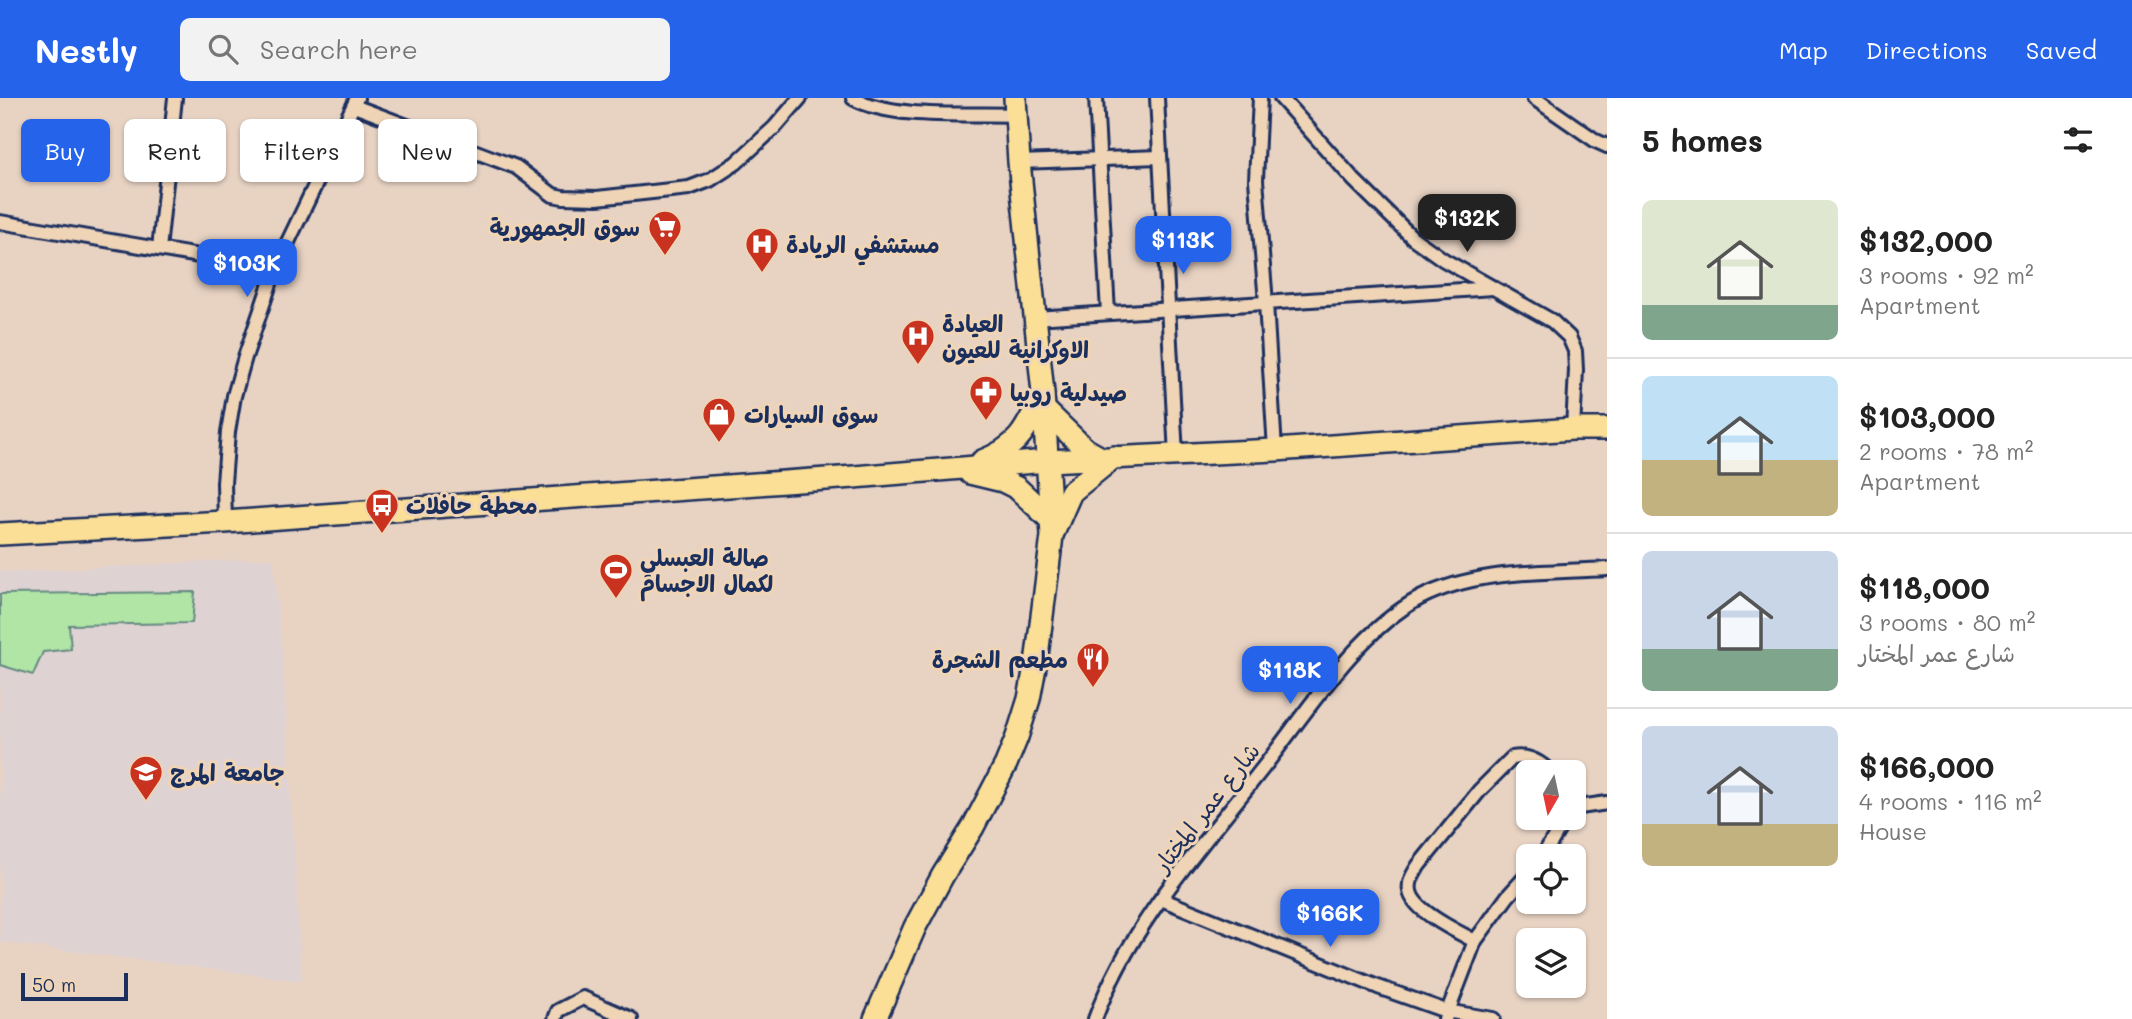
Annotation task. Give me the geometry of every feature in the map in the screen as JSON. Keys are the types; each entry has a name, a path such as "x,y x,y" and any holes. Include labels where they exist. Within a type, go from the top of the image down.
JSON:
{"main road":[{"path":"875,1019 915,927 1006,764 1029,699 1037,656 1051,528 1043,401 1018,162 1016,106"},
{"path":"1043,401 1085,449 1108,457"},
{"path":"956,468 999,455 1015,441 1043,401"},
{"path":"0,534 225,522 1046,461 1176,456 1573,429 1607,429"},
{"path":"1051,528 1071,492 1108,457"},
{"path":"956,468 1003,481 1017,488 1051,528"}],"street":[{"path":"159,249 175,98"},
{"path":"225,522 224,483 234,396 275,269 355,102 516,167 553,195 597,198 689,188 710,180 736,163 800,98"},
{"path":"853,98 863,104 891,111 1016,106"},
{"path":"1096,98 1108,313"},
{"path":"1157,98 1176,456"},
{"path":"1260,98 1256,180 1275,450"},
{"path":"1281,98 1354,180 1413,237 1444,260 1552,321 1569,337 1575,351 1576,370 1573,429"},
{"path":"1534,98 1607,146"},
{"path":"1018,162 1160,157"},
{"path":"0,222 275,269"},
{"path":"1035,318 1494,288"},
{"name":"شارع عمر المختار","path":"1095,1019 1125,957 1161,899 1340,669 1385,620 1422,597 1478,577 1607,569"},
{"path":"1475,941 1448,927 1415,901 1410,895 1409,886 1419,865 1479,790 1511,758 1528,757 1534,760"},
{"path":"1586,806 1607,803"},
{"path":"1446,1015 1475,941 1516,887"},
{"path":"1161,899 1446,1015 1493,1019"},
{"path":"555,1019 558,1011 583,998 631,1019"}],"shaded area":[{"name":"جامعة المرج","path":"273,558 283,662 302,981 0,942 0,571"}],"green space":[{"path":"195,592 192,623 69,625 71,649 43,652 33,675 0,665 0,594"}],"place":[{"name":"سوق الجمهورية","path":"665,257"},
{"name":"مستشفي الريادة","path":"762,274"},
{"name":"العيادة الاوكرانية للعيون","path":"918,366"},
{"name":"صيدلية روبيا","path":"986,422"},
{"name":"سوق السيارات","path":"719,444"},
{"name":"محطة حافلات","path":"382,535"},
{"name":"صالة العبسلي لكمال الاجسام","path":"616,600"},
{"name":"مطعم الشجرة","path":"1093,689"},
{"name":"جامعة المرج","path":"146,802"}]}
